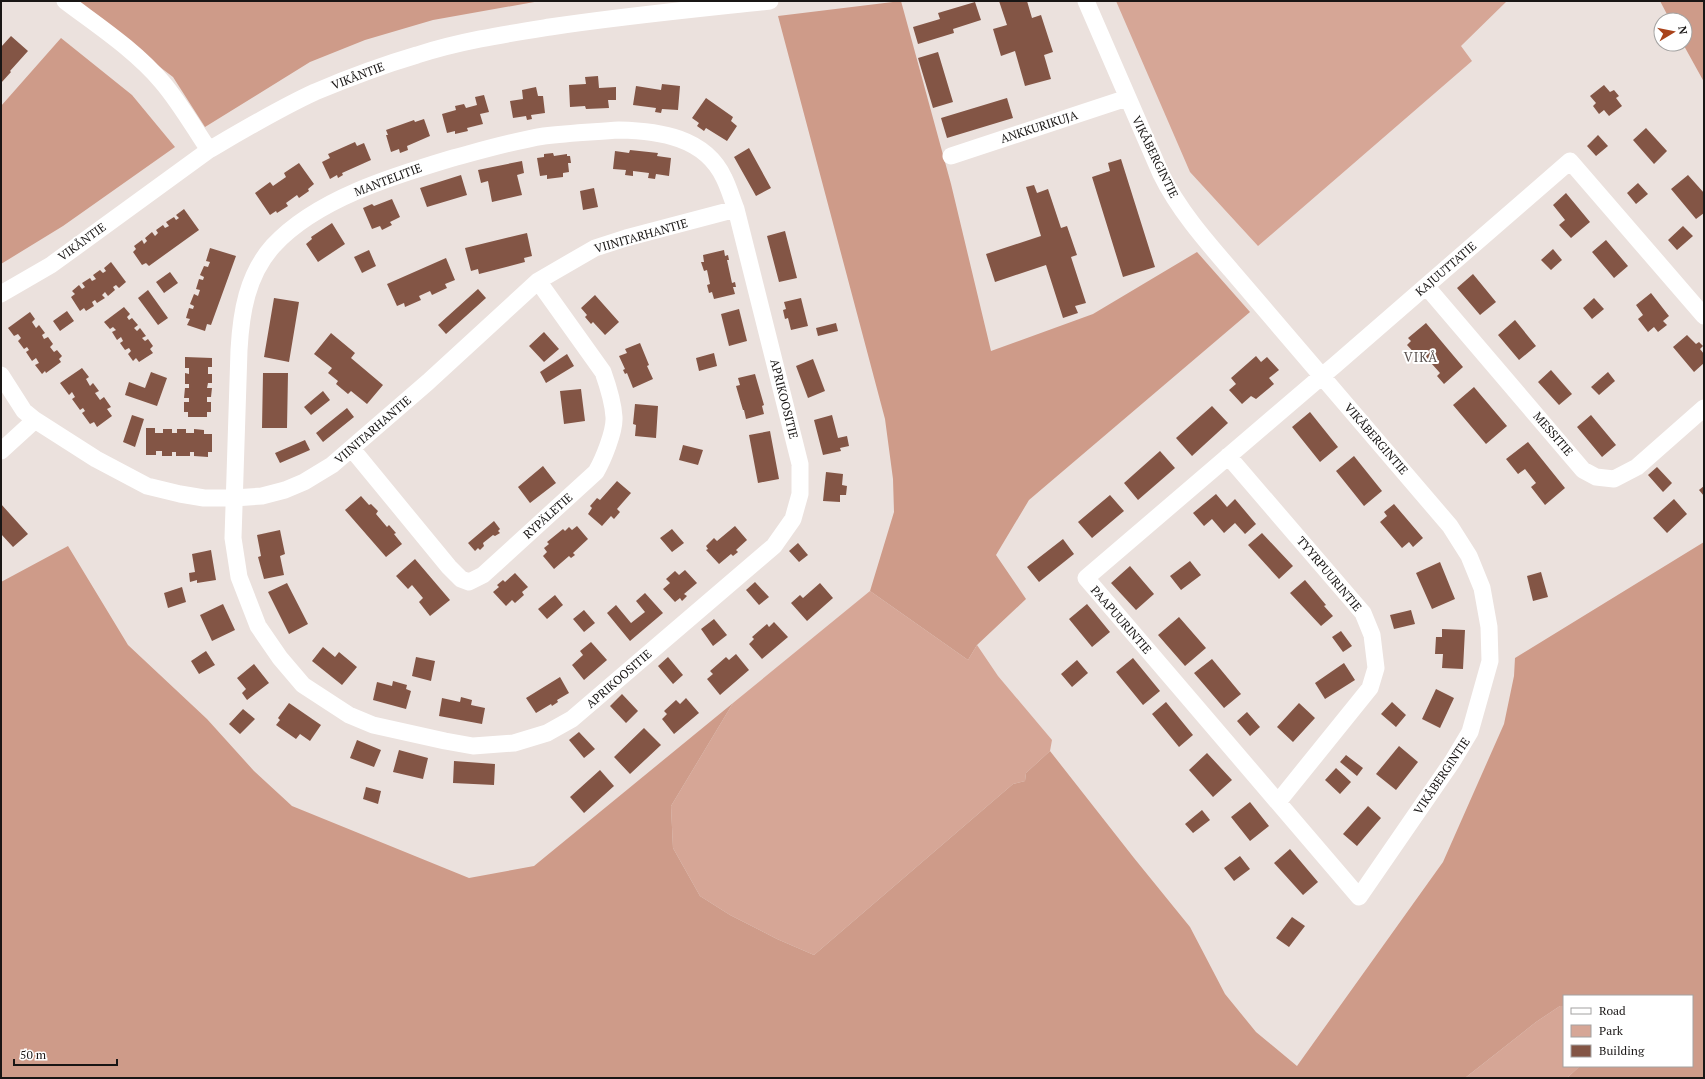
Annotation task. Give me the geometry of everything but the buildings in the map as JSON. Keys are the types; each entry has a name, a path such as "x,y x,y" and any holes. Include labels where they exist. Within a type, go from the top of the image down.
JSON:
{"street":[{"path":"66,1 133,54 150,70 172,95 208,150"},
{"name":"VIKÅNTIE","path":"1,294 51,265 208,150 257,121 315,92 418,54 465,42 522,31 614,17 770,1"},
{"name":"VIKÅBERGINTIE","path":"1086,1 1161,174 1176,200 1217,253 1450,526 1469,556 1482,588 1489,627 1490,661 1470,732 1452,762 1359,897"},
{"name":"ANKKURIKUJA","path":"951,156 1127,98"},
{"name":"MANTELITIE","path":"234,498 241,320 246,295 255,275 273,247 292,228 316,212 342,198 410,171 498,145 544,136 619,130 646,130 668,135 685,141 704,153 724,177 736,210"},
{"name":"KAJUUTTATIE","path":"1322,376 1570,161 1704,316"},
{"name":"VIINITARHANTIE","path":"1,375 14,398 24,411 35,420 96,459 147,486 186,495 234,498 262,496 285,490 304,482 332,465 428,382 538,281 595,248 626,238 736,210"},
{"name":"APRIKOOSITIE","path":"234,498 234,538 239,577 258,626 280,658 303,685 342,711 374,726 473,746 514,743 547,733 572,719 774,546 793,519 800,494 800,464 736,210"},
{"name":"RYPÄLETIE","path":"352,449 449,567 461,579 469,582 484,575 596,472 605,457 614,418 610,389 603,372 538,281"},
{"name":"MESSITIE","path":"1426,286 1583,470 1596,478 1614,479 1637,467 1704,408"},
{"name":"PAAPUURINTIE","path":"1322,376 1086,578 1359,897"},
{"path":"1,451 35,420"},
{"name":"TYYRPUURINTIE","path":"1228,456 1363,613 1372,635 1376,668 1370,688 1278,802"}],"green space":[{"path":"1116,1 1507,1 1461,46 1472,61 1258,246 1190,172"},
{"path":"870,591 968,660 977,645 998,676 1052,740 1050,751 1026,773 1025,781 1013,784 814,955 777,939 730,915 700,896 673,848 671,806 733,703"},
{"path":"1560,1006 1563,1006 1563,1067 1579,1067 1567,1078 1465,1078 1536,1022"}],"shaded area":[{"path":"73,1 540,1 433,20 365,40 310,62 205,127 173,77"},
{"path":"901,1 951,184 991,351 1093,314 1197,252 1250,312 1029,500 996,555 1026,599 977,645 968,660 870,591 894,512 893,479 885,419 778,16"},
{"path":"1660,1 1704,1 1704,82 1687,52 1693,52 1693,12 1666,12"},
{"path":"61,38 132,95 175,147 63,226 1,264 1,106"},
{"path":"1704,542 1704,1078 1567,1078 1579,1067 1693,1067 1693,995 1563,995 1563,1006 1560,1006 1536,1022 1465,1078 1,1078 1,582 68,546 128,645 207,719 254,771 292,806 469,878 534,866 733,703 671,806 673,848 700,896 730,915 777,939 814,955 1013,784 1025,781 1026,773 1050,751 1190,927 1225,994 1256,1032 1297,1066 1443,862 1504,724 1514,676 1515,658"}],"district":[{"name":"VIKÅ","path":"1421,357"}]}
